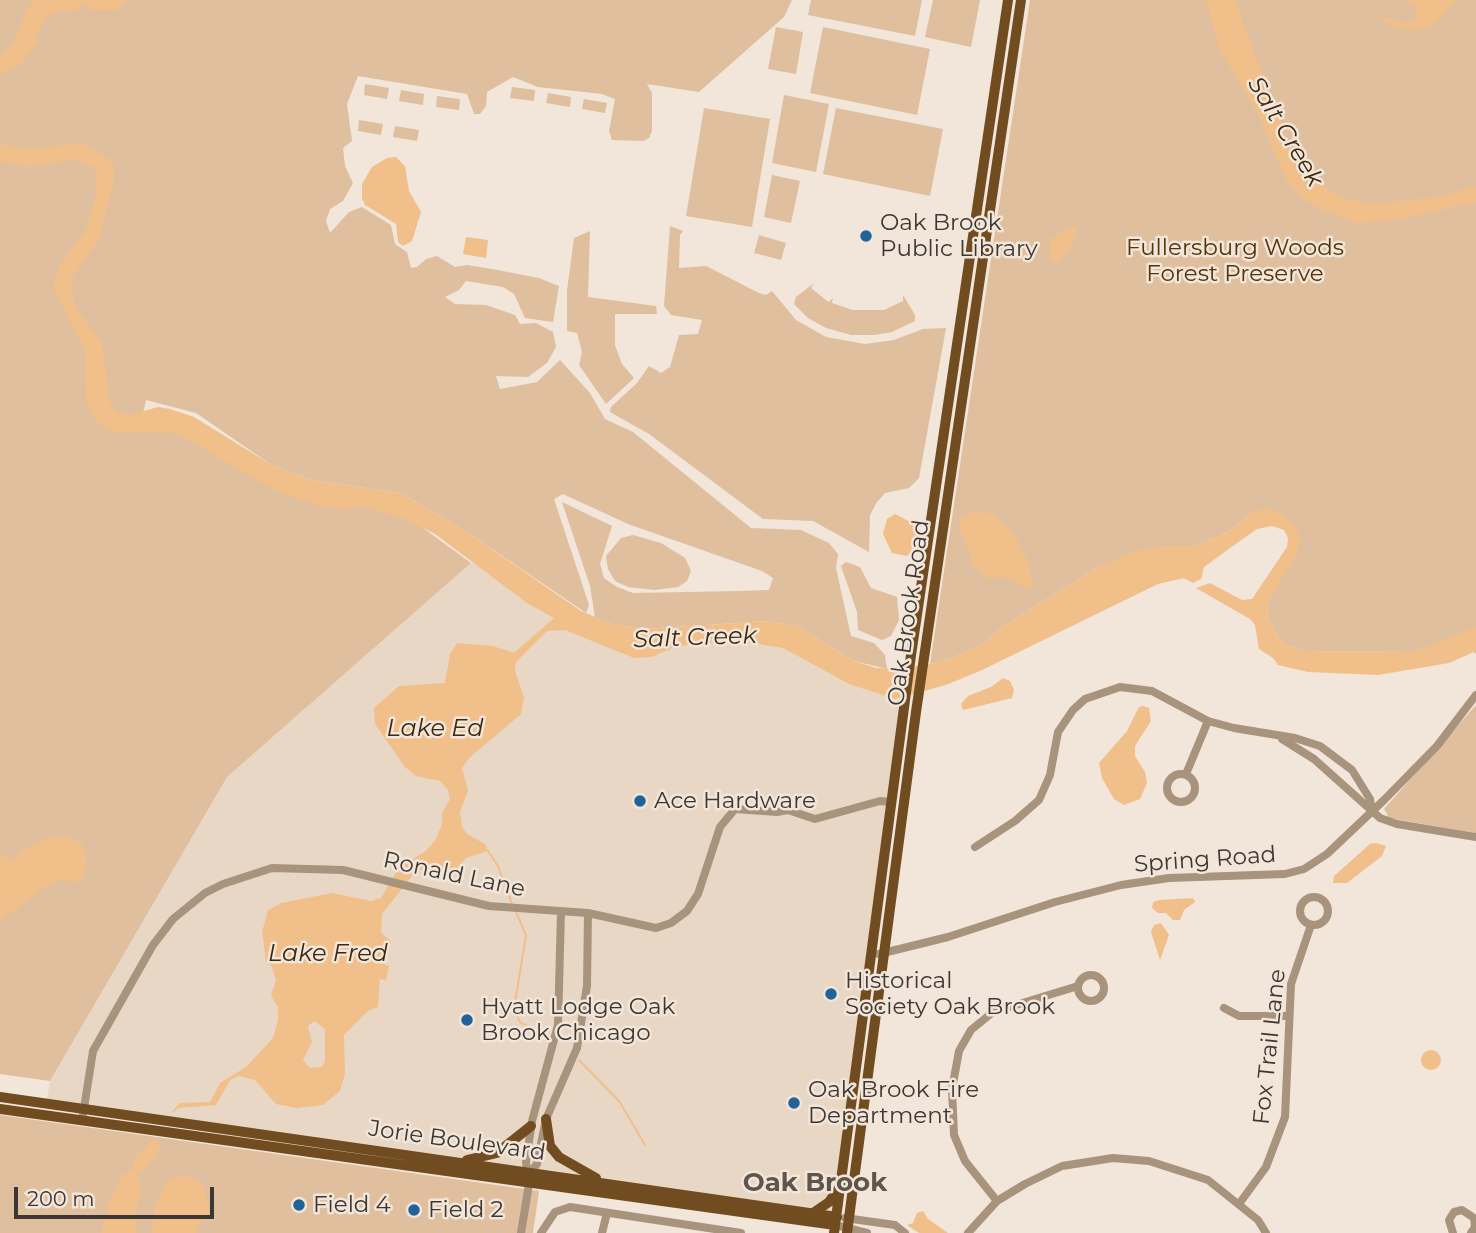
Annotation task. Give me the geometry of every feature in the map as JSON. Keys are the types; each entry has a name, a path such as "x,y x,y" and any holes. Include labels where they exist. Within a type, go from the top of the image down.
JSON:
{"main road":[{"name":"Oak Brook Road","path":"841,1226 878,954 891,802 1008,0"},
{"name":"Oak Brook Road","path":"841,1226 841,1184 916,712 1021,0"},
{"name":"Jorie Boulevard","path":"0,1097 455,1162 529,1179 611,1184 682,1200"},
{"name":"Jorie Boulevard","path":"0,1109 171,1135 810,1217 841,1226"},
{"path":"546,1119 550,1146 559,1157 571,1167 611,1184"},
{"path":"455,1162 497,1153 531,1126"},
{"path":"821,1233 810,1217 829,1202 841,1184"}],"street":[{"path":"975,847 1015,821 1038,800 1050,775 1058,732 1085,699 1110,689 1142,688 1159,694 1208,721 1307,740 1345,763 1370,799 1372,812"},
{"name":"Spring Road","path":"878,954 1121,885 1169,878 1273,875 1300,871 1327,854 1372,812 1437,746 1476,695"},
{"path":"1186,774 1208,721"},
{"path":"1274,735 1306,752 1372,812 1396,824 1476,837"},
{"path":"1334,777 1345,763"},
{"name":"Ronald Lane","path":"82,1121 93,1051 159,936 190,904 223,884 272,868 343,870 510,909 588,913 656,928 671,923 687,911 698,894 720,827 735,809 777,813 788,810 815,819 880,801 891,802"},
{"path":"521,1233 529,1179 526,1162 531,1126 558,1025 561,912"},
{"path":"529,1179 537,1164 546,1119 571,1064 582,1024 587,986 588,913"},
{"name":"Fox Trail Lane","path":"1239,1204 1266,1167 1280,1137 1287,1106 1292,981 1311,925"},
{"path":"997,1201 965,1161 954,1135 952,1089 959,1051 971,1030 993,1012 1078,986"},
{"path":"1224,1008 1239,1016 1289,1016"},
{"path":"968,1233 997,1201 1062,1166 1113,1158 1149,1161 1209,1180 1258,1220 1266,1233"},
{"path":"541,1233 551,1216 570,1207 741,1233"},
{"path":"1453,1233 1449,1220 1454,1212 1462,1210 1474,1218 1473,1232"},
{"path":"605,1232 607,1213"},
{"name":"Jorie Boulevard","path":"841,1226 895,1225 905,1233"},
{"name":"Jorie Boulevard","path":"841,1226 867,1233"}],"shaded area":[{"path":"471,563 482,565 569,623 687,641 741,639 790,646 903,691 834,1213 47,1099 50,1081 227,777"}],"green space":[{"path":"0,0 792,0 784,17 699,92 647,84 652,93 652,131 649,138 643,141 612,140 609,131 615,99 602,94 538,87 513,77 487,92 486,106 480,114 474,114 467,94 358,76 347,104 352,141 343,148 345,166 353,183 343,201 330,209 326,221 330,233 349,212 362,207 391,225 395,244 407,252 411,268 437,256 455,267 467,265 492,269 539,278 559,286 553,322 525,318 514,294 503,287 466,281 459,290 445,297 455,304 486,305 515,315 520,324 536,323 553,332 556,347 547,363 528,377 496,376 500,389 537,382 560,360 590,393 605,419 633,432 751,528 801,530 829,543 838,554 836,568 851,636 874,643 885,655 887,669 854,661 797,626 767,621 644,629 612,624 595,617 590,586 562,502 612,526 600,564 604,578 633,593 769,590 773,578 762,571 628,524 563,494 554,499 589,605 586,613 464,530 401,493 311,480 270,464 196,413 146,400 139,430 178,429 364,504 408,517 471,563 227,777 50,1081 0,1074"},
{"path":"811,0 922,0 915,36 808,15"},
{"path":"933,0 980,0 971,47 925,37"},
{"name":"Fullersburg Woods Forest Preserve","path":"1030,0 1476,0 1476,654 1457,636 1413,652 1304,651 1285,645 1277,636 1267,615 1269,599 1300,538 1253,512 1228,532 1197,546 1161,546 1101,565 1005,625 984,643 950,659 930,664"},
{"path":"776,27 803,32 796,74 768,69"},
{"path":"823,27 930,49 917,115 810,93"},
{"path":"365,84 389,88 387,99 364,95"},
{"path":"512,87 535,90 534,101 510,98"},
{"path":"401,90 424,94 423,105 399,101"},
{"path":"548,93 571,97 570,107 546,103"},
{"path":"784,95 829,104 816,172 772,163"},
{"path":"437,96 460,99 459,110 436,107"},
{"path":"584,99 607,103 605,113 582,109"},
{"path":"704,108 770,119 752,227 686,216"},
{"path":"836,108 943,129 930,196 823,174"},
{"path":"359,120 383,124 381,135 358,131"},
{"path":"395,126 419,130 417,141 393,137"},
{"path":"772,175 800,181 791,223 764,217"},
{"path":"670,226 683,231 680,235 679,268 706,266 759,293 766,295 772,291 796,320 826,337 865,344 894,340 923,329 946,328 919,478 909,488 885,493 877,502 870,515 869,552 813,521 763,519 649,434 610,412 611,407 637,383 649,366 661,373 670,367 679,335 698,334 702,320 671,315 664,306"},
{"path":"590,231 588,297 656,306 657,314 615,314 615,345 622,364 634,378 606,404 579,365 582,352 577,333 567,331 567,290 574,238"},
{"path":"759,235 786,243 781,260 754,253"},
{"path":"814,283 811,288 826,300 829,302 833,298 832,303 853,310 884,310 903,301 903,295 915,315 915,321 892,332 874,335 851,335 826,328 808,318 794,304 796,297"},
{"path":"633,535 661,543 685,558 691,571 687,581 678,587 654,590 628,587 615,581 608,569 606,556 621,538"},
{"path":"846,562 860,567 871,588 897,597 899,620 891,636 882,640 858,630 857,612 841,566"},
{"path":"1476,705 1476,833 1389,818 1384,809"},
{"path":"0,1115 539,1191 533,1233 0,1233"}],"water":[{"path":"36,0 134,0 124,2 118,10 93,10 83,5 77,10 60,11 47,16 36,36 39,40 19,66 0,74 0,55 13,44 27,8"},
{"path":"1206,0 1235,0 1283,130 1305,171 1326,188 1346,199 1376,204 1442,196 1476,186 1476,202 1393,221 1357,223 1320,209 1300,196 1285,178 1257,112 1219,49"},
{"path":"1402,0 1457,0 1435,24 1418,31 1389,26 1379,16 1405,23 1416,19 1416,6"},
{"path":"83,143 111,160 115,175 99,240 73,276 72,295 79,312 102,343 109,401 116,411 129,415 158,407 170,409 194,417 270,464 311,480 401,493 464,530 581,611 612,624 644,629 767,621 797,626 854,661 876,668 899,669 930,664 950,659 984,643 1005,625 1101,565 1133,552 1161,546 1197,546 1228,532 1253,512 1267,508 1280,513 1295,526 1300,538 1297,553 1269,600 1267,615 1277,636 1285,645 1304,651 1413,652 1476,627 1476,651 1449,663 1378,675 1308,672 1278,665 1273,658 1259,649 1255,625 1250,619 1196,588 1210,583 1242,600 1252,599 1287,547 1288,538 1284,530 1272,526 1257,529 1237,543 1204,567 1201,579 1193,583 1184,578 1158,584 982,670 946,685 895,699 849,684 783,648 745,642 699,643 672,648 652,657 634,658 565,630 547,631 516,662 515,671 524,698 521,714 469,758 462,768 468,791 460,812 462,827 467,834 485,844 488,851 466,858 452,875 426,869 416,871 382,914 381,933 391,941 385,965 389,966 386,980 380,979 378,1007 369,1010 344,1035 345,1074 340,1091 323,1105 297,1108 276,1104 255,1080 239,1076 230,1080 216,1105 179,1108 170,1114 180,1103 210,1102 220,1083 246,1067 273,1038 278,1007 271,995 276,981 272,967 266,961 262,932 268,910 281,903 332,893 371,901 381,898 400,866 426,851 436,839 442,824 442,813 450,799 448,790 440,781 416,776 405,767 375,724 374,708 399,686 445,683 450,654 457,643 493,646 514,653 554,618 527,603 435,534 405,519 359,506 349,510 323,507 278,492 176,433 113,432 98,423 86,401 85,352 53,287 59,265 86,230 96,194 95,169 87,163 73,160 29,167 0,161 0,144 30,149","holes":["314,1021 325,1029 325,1060 322,1067 310,1068 303,1060 312,1042 308,1026"]},
{"path":"396,157 405,166 409,191 421,212 412,241 403,246 398,242 396,224 365,205 362,198 362,184 372,167 387,158"},
{"path":"1077,227 1074,243 1069,250 1057,261 1050,260 1050,240 1065,229"},
{"path":"466,237 488,240 486,258 463,254"},
{"path":"975,511 994,515 1015,535 1029,563 1033,589 1028,590 1008,577 989,579 974,567 964,537 959,531 961,518"},
{"path":"895,514 916,525 918,530 917,545 907,556 892,553 883,534 887,519"},
{"path":"1003,678 1010,681 1014,690 1012,698 963,710 961,704 968,696 991,687"},
{"path":"1139,707 1149,708 1151,721 1135,746 1135,756 1145,772 1147,783 1140,799 1124,805 1114,799 1102,778 1099,763 1127,731"},
{"path":"52,836 72,838 83,845 87,860 83,877 77,882 59,880 43,888 0,921 0,852 6,858 14,858 26,848"},
{"path":"1370,844 1386,846 1382,856 1347,883 1333,883 1334,876"},
{"path":"1193,898 1195,902 1184,910 1180,920 1173,920 1166,913 1158,913 1152,908 1153,902 1159,900"},
{"path":"1161,923 1169,935 1160,960 1151,932 1154,925"},
{"path":"1431,1050 1438,1053 1441,1060 1438,1067 1431,1070 1424,1067 1421,1060 1424,1053"},
{"path":"155,1138 160,1144 157,1157 146,1169 136,1173 142,1188 136,1210 136,1233 101,1233 109,1202 122,1176 132,1169 136,1156"},
{"path":"177,1175 190,1177 203,1185 210,1213 203,1218 196,1233 152,1233 154,1209 167,1181"},
{"path":"923,1211 928,1219 948,1233 919,1233 907,1225 913,1223 917,1213"}],"waterway":[{"path":"488,851 498,866 512,904"},
{"path":"516,912 526,935 514,1009 520,1022 550,1039"},
{"path":"579,1060 619,1101 645,1145"}],"place":[{"name":"Oak Brook Public Library","path":"866,236"},
{"name":"Ace Hardware","path":"640,801"},
{"name":"Historical Society Oak Brook","path":"831,994"},
{"name":"Hyatt Lodge Oak Brook Chicago","path":"467,1020"},
{"name":"Oak Brook Fire Department","path":"794,1103"},
{"name":"Field 4","path":"299,1205"},
{"name":"Field 2","path":"414,1210"}],"district":[{"name":"Oak Brook","path":"815,1183"}],"water label":[{"name":"Salt Creek","path":"1285,132"},
{"name":"Salt Creek","path":"695,638"},
{"name":"Lake Ed","path":"435,729"},
{"name":"Lake Fred","path":"328,954"}]}
